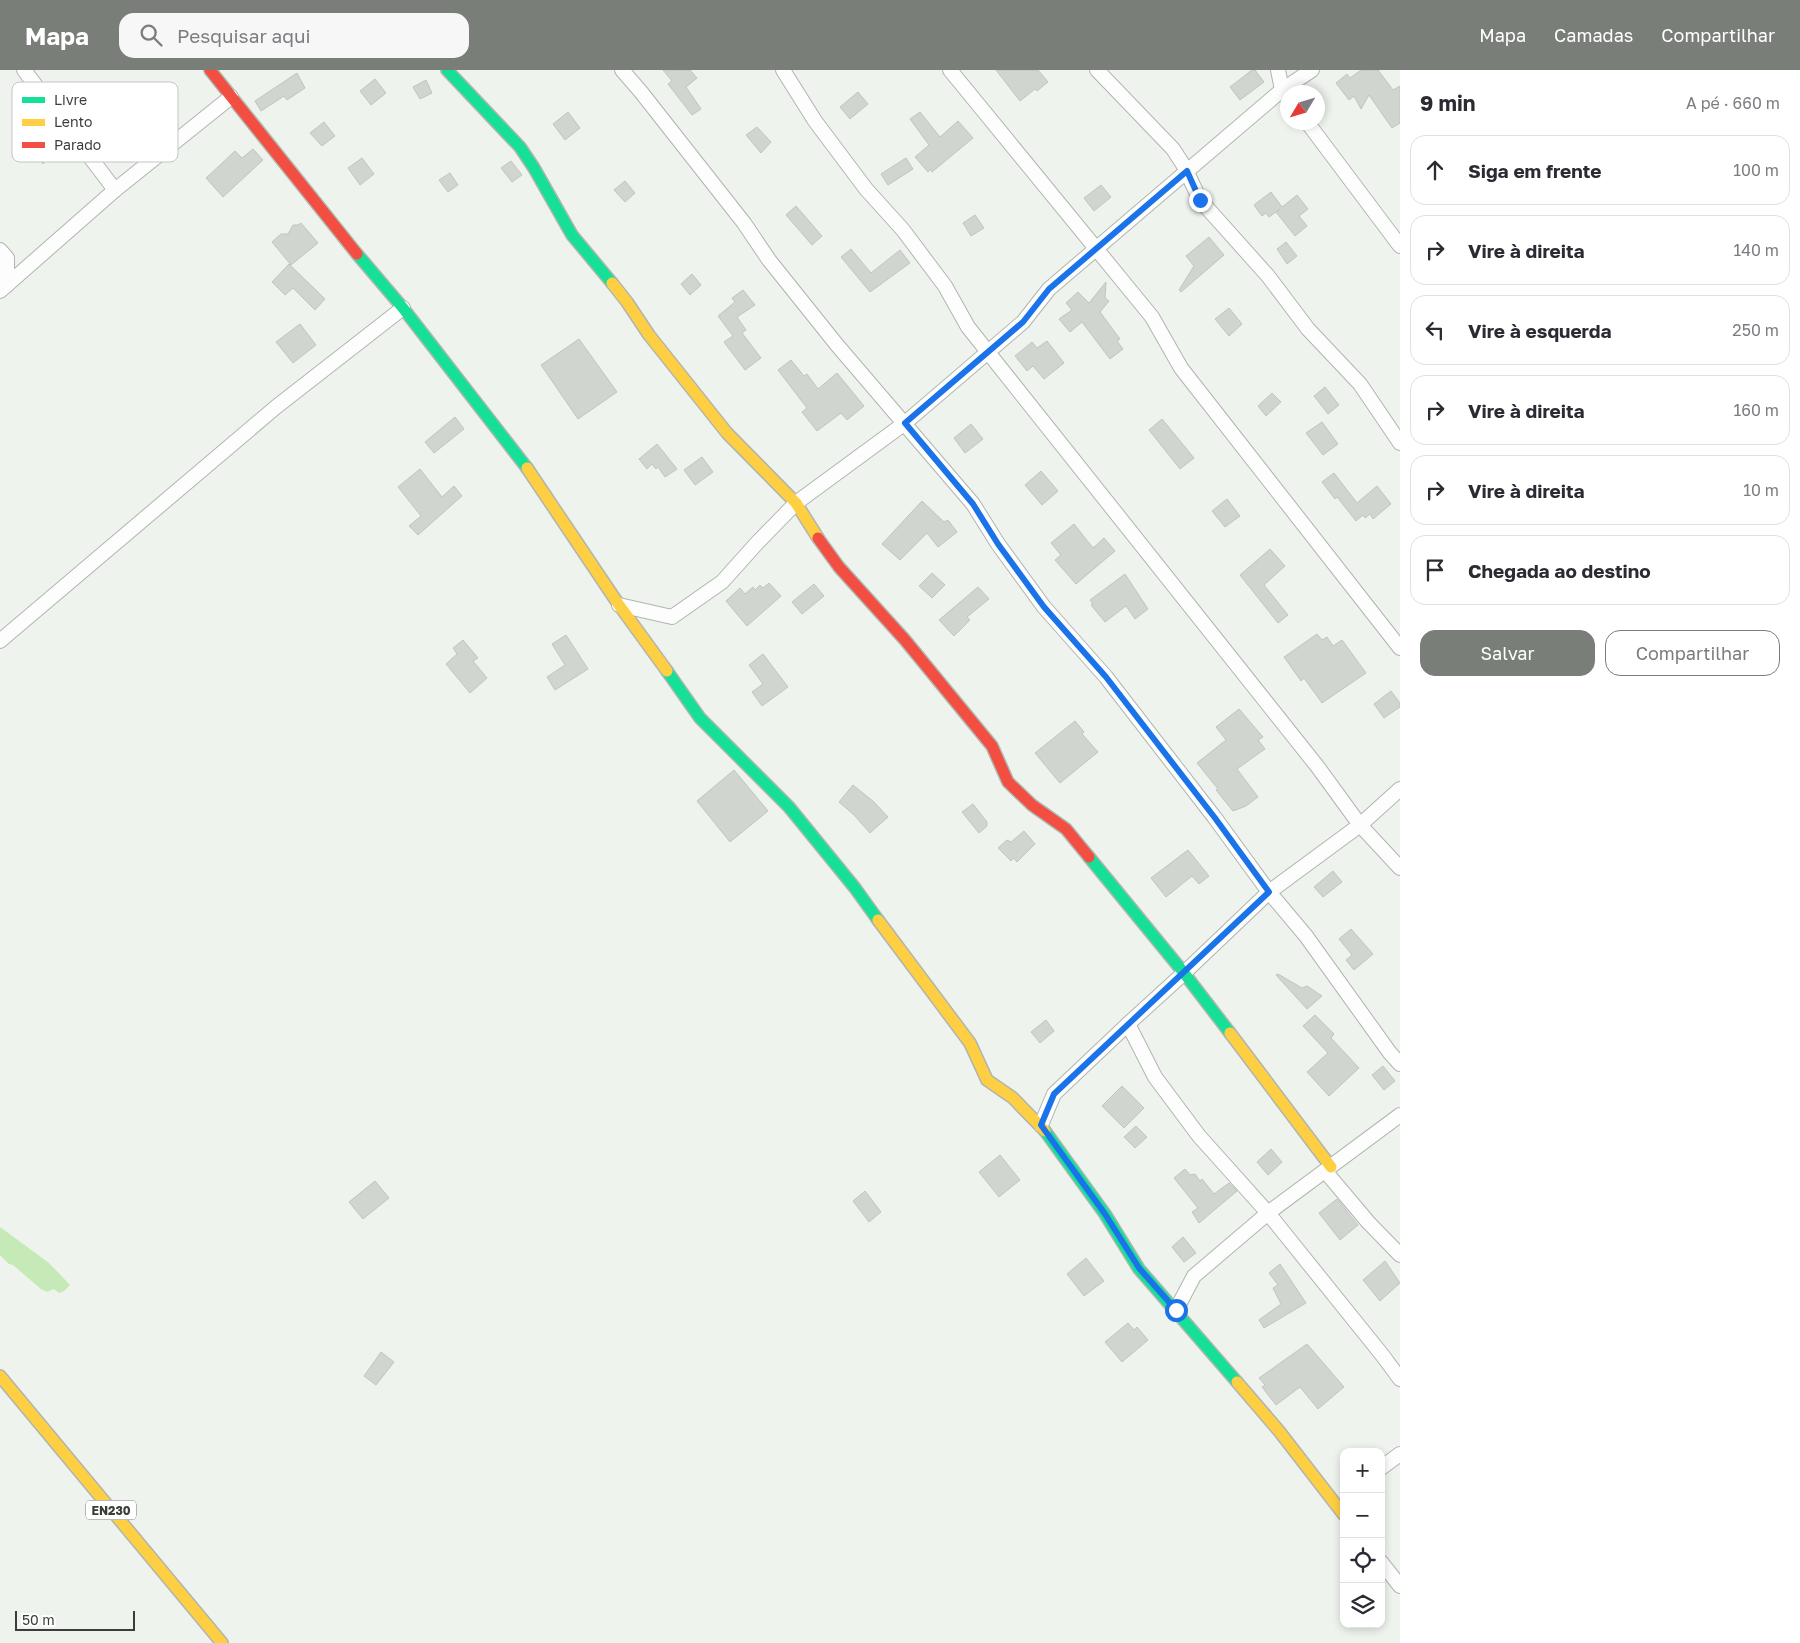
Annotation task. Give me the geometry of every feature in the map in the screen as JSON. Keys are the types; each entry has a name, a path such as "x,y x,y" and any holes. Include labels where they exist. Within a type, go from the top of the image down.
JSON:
{"street":[{"path":"24,70 33,82"},
{"path":"210,70 341,235 403,308 537,480 619,605 700,718 789,807 855,888 970,1042 986,1080 1013,1098 1041,1125 1105,1214 1139,1268 1278,1431 1339,1498"},
{"path":"447,70 520,148 534,168 572,235 627,302 649,334 721,425 796,503 839,567 906,640 992,746 1008,782 1032,805 1066,828 1184,973 1368,1222 1400,1255"},
{"path":"622,70 744,223 769,260 837,345 973,504 998,544 1044,607 1106,677 1215,818 1269,892 1306,936 1390,1053 1400,1064"},
{"path":"783,70 815,121 866,188 903,230 945,286 968,327 1317,766 1360,825 1400,868"},
{"path":"950,70 1152,317 1181,368 1400,648"},
{"path":"1097,70 1173,149 1187,171 1200,200 1268,276 1308,329 1360,384 1400,443"},
{"path":"1278,70 1282,85"},
{"path":"1295,85 1312,70"},
{"path":"178,140 231,97"},
{"path":"619,605 672,617 722,582 757,542 796,503 905,423 1023,322 1049,289 1187,171 1280,98"},
{"path":"1312,130 1400,246"},
{"path":"95,162 116,190"},
{"path":"3,288 151,162"},
{"path":"3,288 3,254 32,263"},
{"path":"0,641 276,408 403,308"},
{"path":"1041,1125 1054,1094 1269,892 1360,825 1400,790"},
{"path":"1128,1024 1161,1085 1199,1136 1268,1213 1400,1379"},
{"path":"1176,1310 1194,1276 1268,1213 1400,1115"},
{"name":"EN230","path":"0,1376 217,1641"},
{"path":"1385,1465 1400,1454"},
{"path":"1385,1567 1400,1586"}],"shaded area":[{"path":"0,1227 49,1263 70,1285 59,1293 54,1289 47,1292 13,1265 9,1264 0,1255"}],"building":[{"path":"663,70 690,70 697,78 686,87 701,109 692,115 668,84 672,81"},
{"path":"996,70 1038,70 1048,82 1037,91 1035,89 1020,101"},
{"path":"1252,70 1255,70 1264,82 1240,100 1230,87"},
{"path":"1361,70 1378,70 1393,90 1400,86 1400,123 1392,128 1369,95 1361,109 1354,96 1349,100 1336,83 1347,74 1350,78"},
{"path":"297,73 305,88 287,100 284,96 261,111 255,101"},
{"path":"375,79 386,93 371,105 360,91"},
{"path":"426,80 432,93 420,99 413,87"},
{"path":"858,92 868,104 850,119 840,107"},
{"path":"568,112 580,128 565,140 553,124"},
{"path":"920,112 940,137 958,121 973,138 932,172 930,169 928,172 915,157 929,145 910,119"},
{"path":"324,122 335,136 322,146 310,133"},
{"path":"757,127 771,142 761,153 746,135"},
{"path":"253,149 263,160 223,197 206,178 235,151 242,158"},
{"path":"362,158 374,174 360,185 348,168"},
{"path":"906,158 913,169 888,185 881,174"},
{"path":"511,161 522,175 512,182 501,168"},
{"path":"450,173 458,185 448,192 439,180"},
{"path":"625,181 635,193 625,202 614,190"},
{"path":"1101,185 1111,197 1094,211 1084,198"},
{"path":"1271,192 1282,207 1297,195 1308,209 1299,216 1307,226 1295,236 1276,212 1280,209 1269,217 1266,213 1262,216 1254,205"},
{"path":"796,206 822,236 812,245 786,215"},
{"path":"975,215 984,228 971,236 963,223"},
{"path":"301,223 318,243 291,265 272,242 281,234 288,234 293,225"},
{"path":"1209,237 1224,255 1181,292 1179,290 1194,266 1186,256"},
{"path":"1286,242 1297,256 1287,264 1277,249"},
{"path":"851,249 871,273 900,250 910,263 870,292 841,257"},
{"path":"289,264 325,299 315,310 293,288 285,295 272,282"},
{"path":"692,274 701,285 690,295 681,284"},
{"path":"1106,282 1105,298 1109,301 1100,312 1120,339 1117,341 1123,349 1110,359 1082,322 1070,332 1059,319 1072,310 1066,303 1078,292 1089,303"},
{"path":"743,290 755,305 737,317 746,330 742,333 761,358 745,370 724,342 733,336 718,316 735,302 732,298"},
{"path":"1229,308 1242,324 1229,336 1215,319"},
{"path":"300,324 316,345 293,363 276,342"},
{"path":"579,339 617,392 578,419 541,365"},
{"path":"1047,341 1064,363 1044,379 1033,366 1027,371 1015,356 1032,342 1037,348"},
{"path":"791,360 804,376 807,374 818,389 837,373 864,406 847,420 841,413 817,431 802,412 807,408 778,370"},
{"path":"1325,387 1339,405 1328,414 1314,396"},
{"path":"1272,393 1281,402 1266,416 1258,406"},
{"path":"455,417 464,429 434,453 425,442"},
{"path":"1162,419 1194,458 1180,469 1149,430"},
{"path":"1322,422 1338,444 1323,455 1306,433"},
{"path":"971,424 983,439 965,453 954,438"},
{"path":"657,444 677,469 665,477 658,467 656,469 652,464 647,469 639,459"},
{"path":"702,457 713,472 695,485 684,470"},
{"path":"420,469 442,497 454,486 462,496 418,535 409,526 421,516 398,487"},
{"path":"1041,471 1058,491 1042,505 1025,485"},
{"path":"1334,473 1357,503 1377,486 1391,504 1373,519 1370,514 1365,518 1363,515 1356,521 1322,482"},
{"path":"1227,499 1240,516 1225,527 1212,511"},
{"path":"922,501 944,522 948,520 957,532 938,547 927,533 900,560 882,544"},
{"path":"1074,524 1093,548 1104,538 1115,551 1076,584 1055,560 1061,555 1051,543"},
{"path":"1270,549 1285,566 1264,585 1288,615 1278,623 1240,575"},
{"path":"932,573 945,585 932,598 919,586"},
{"path":"1125,574 1148,609 1135,619 1126,606 1105,622 1091,605 1093,604 1090,600"},
{"path":"769,583 781,596 747,626 726,601 740,588 745,594 753,587 755,590 760,585 763,588"},
{"path":"814,584 824,596 802,614 792,602"},
{"path":"978,587 989,599 967,617 970,620 954,636 939,620"},
{"path":"1317,634 1322,640 1327,637 1333,646 1342,640 1366,673 1322,703 1304,678 1301,681 1284,657"},
{"path":"566,635 588,669 555,690 547,677 565,665 552,644"},
{"path":"463,640 478,658 473,661 487,678 470,693 446,664 457,654 453,648"},
{"path":"763,654 788,687 762,706 752,692 763,684 749,665"},
{"path":"1391,691 1400,703 1400,707 1384,718 1374,704"},
{"path":"1239,709 1263,737 1258,740 1265,749 1237,769 1258,797 1246,806 1233,811 1197,763 1226,740 1216,727"},
{"path":"1075,721 1084,732 1082,734 1098,752 1060,783 1035,753"},
{"path":"734,770 768,811 730,842 697,801"},
{"path":"853,785 874,802 888,817 870,833 839,802"},
{"path":"973,804 987,822 987,826 979,833 962,812"},
{"path":"1024,831 1035,844 1017,862 1014,858 1011,861 998,848 1007,840 1011,842"},
{"path":"1188,850 1209,876 1199,884 1192,876 1166,897 1151,878"},
{"path":"1333,871 1342,882 1323,897 1314,887"},
{"path":"1351,929 1373,954 1354,970 1346,960 1352,955 1339,939"},
{"path":"1278,974 1302,988 1307,986 1322,996 1307,1009 1276,975"},
{"path":"1315,1015 1334,1034 1331,1038 1359,1068 1329,1096 1307,1072 1328,1053 1303,1026"},
{"path":"1046,1020 1054,1031 1040,1043 1031,1032"},
{"path":"1383,1066 1395,1081 1384,1090 1372,1075"},
{"path":"1122,1086 1144,1108 1124,1128 1102,1106"},
{"path":"1136,1126 1147,1137 1135,1148 1124,1137"},
{"path":"1271,1149 1282,1162 1268,1175 1257,1162"},
{"path":"1000,1155 1020,1180 999,1197 979,1172"},
{"path":"1185,1169 1190,1175 1195,1174 1200,1181 1202,1179 1214,1194 1229,1183 1237,1191 1199,1223 1192,1212 1198,1208 1174,1178"},
{"path":"375,1181 389,1198 363,1219 349,1202"},
{"path":"865,1191 881,1212 869,1222 853,1201"},
{"path":"1337,1199 1358,1225 1340,1240 1319,1213"},
{"path":"1183,1237 1196,1253 1184,1262 1172,1247"},
{"path":"1086,1258 1104,1281 1084,1296 1067,1274"},
{"path":"1385,1261 1400,1283 1380,1301 1363,1280"},
{"path":"1280,1264 1306,1303 1264,1328 1259,1320 1281,1304 1273,1288 1278,1285 1269,1273"},
{"path":"1128,1323 1134,1330 1137,1327 1148,1340 1122,1362 1105,1342"},
{"path":"1307,1344 1344,1387 1318,1409 1300,1387 1276,1405 1262,1387 1265,1385 1259,1378"},
{"path":"381,1352 394,1362 376,1385 364,1376"}],"traffic: fast":[{"path":"447,70 520,147 572,235 612,283"},
{"path":"357,254 403,308 527,468"},
{"path":"667,671 700,718 789,807 855,888 878,920"},
{"path":"1089,857 1184,973 1230,1033"},
{"path":"1045,1131 1105,1214 1139,1269 1237,1382"}],"traffic: slow":[{"path":"612,283 649,335 727,433 796,503 818,538"},
{"path":"527,468 619,605 667,671"},
{"path":"878,920 970,1043 987,1080 1013,1098 1045,1131"},
{"path":"1230,1033 1331,1167"},
{"path":"0,1376 222,1643"},
{"path":"1237,1382 1279,1431 1340,1510"}],"traffic: jam":[{"path":"210,70 357,254"},
{"path":"818,538 839,567 905,640 992,746 1008,782 1032,805 1066,829 1089,857"}],"route":[{"path":"1176,1310 1139,1268 1105,1214 1041,1125 1054,1094 1269,892 1215,818 1106,677 1044,607 998,544 973,504 905,423 1023,322 1049,289 1187,171 1200,200"}]}
